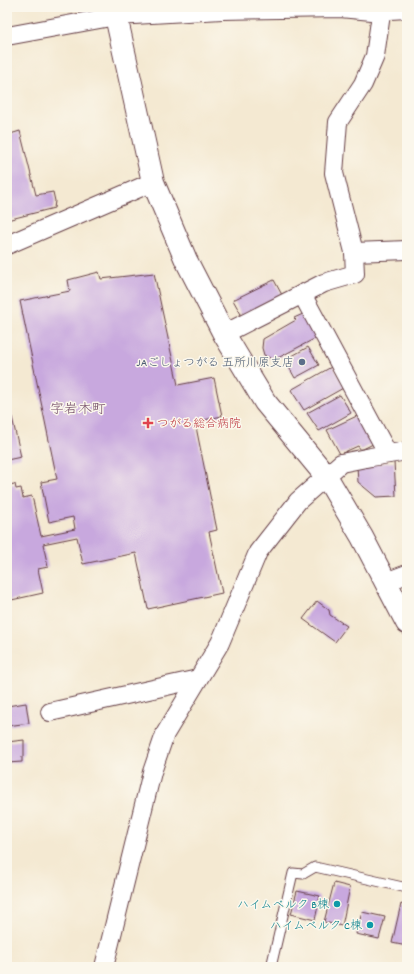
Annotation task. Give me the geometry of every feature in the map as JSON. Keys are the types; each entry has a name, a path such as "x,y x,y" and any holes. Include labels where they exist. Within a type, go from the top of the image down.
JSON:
{"street":[{"path":"7,36 115,11 340,8 407,9"},
{"path":"224,334 324,283 355,274 354,252 334,173 338,122 363,84 375,56 382,9"},
{"path":"115,11 152,182 186,260 224,334 264,402 326,476 362,537 407,623"},
{"path":"7,245 152,182"},
{"path":"354,252 407,250"},
{"path":"302,294 388,454"},
{"path":"104,967 152,772 165,734 220,644 258,552 298,501 341,463 407,451"},
{"path":"386,582 407,574"},
{"path":"50,712 198,679"}],"lane":[{"path":"271,967 293,873 303,874 315,867 407,888"}],"building":[{"path":"20,131 36,195 53,192 55,201 54,208 7,220 7,135"},
{"name":"つがる総合病院","path":"99,272 101,279 154,273 178,385 214,378 222,416 195,422 217,530 209,532 222,593 148,609 136,553 83,564 77,537 43,544 48,567 38,569 43,593 7,601 7,485 15,484 16,489 21,488 23,498 32,496 41,536 75,529 73,517 49,522 41,482 57,479 20,301 70,291 68,280"},
{"path":"274,280 282,295 242,316 233,300"},
{"path":"303,314 316,338 274,360 264,355 262,348 263,339 296,320 294,318"},
{"name":"JAごしょつがる 五所川原支店","path":"308,347 319,365 295,378 285,360"},
{"path":"333,366 345,387 304,410 291,390"},
{"path":"7,395 21,457 7,460"},
{"path":"340,395 351,413 319,431 307,413"},
{"path":"359,415 375,443 361,450 358,446 340,454 327,430"},
{"path":"394,462 396,496 376,497 358,482 357,466"},
{"path":"317,601 329,610 330,615 347,626 335,642 303,619"},
{"path":"26,703 29,723 7,726 7,706"},
{"path":"24,740 24,756 22,756 22,762 7,763 7,742"},
{"name":"ハイムベルク B棟","path":"334,883 350,887 342,926 324,922"},
{"path":"297,891 320,896 315,920 291,914"},
{"path":"401,904 407,906 407,946 392,943"},
{"name":"ハイムベルク C棟","path":"362,912 385,917 379,939 356,934"}],"place":[{"name":"JAごしょつがる 五所川原支店","path":"302,362"},
{"name":"つがる総合病院","path":"148,423"},
{"name":"ハイムベルク B棟","path":"337,904"},
{"name":"ハイムベルク C棟","path":"370,925"}],"district":[{"name":"字岩木町","path":"78,408"}]}
